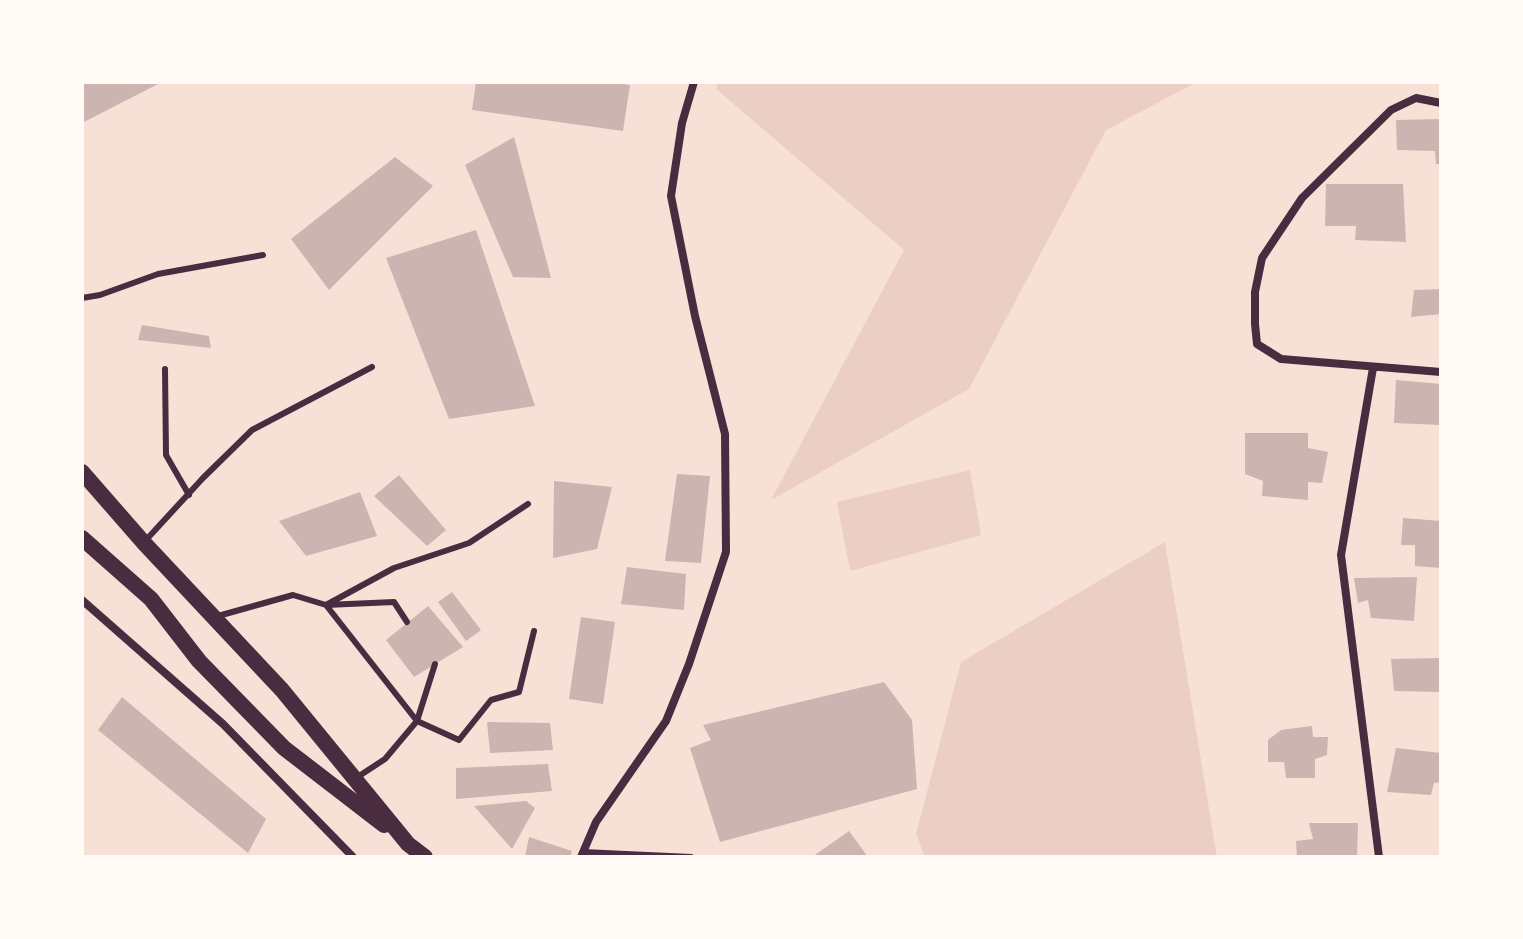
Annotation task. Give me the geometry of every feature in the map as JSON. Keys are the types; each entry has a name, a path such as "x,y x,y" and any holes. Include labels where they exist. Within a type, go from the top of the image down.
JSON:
{"main road":[{"path":"82,472 282,690 408,844"},
{"path":"82,538 151,599 199,661 284,748 425,857"}],"street":[{"path":"582,854 596,822 666,721 689,664 726,552 725,434 695,316 671,196 682,123 694,82"},
{"path":"1441,103 1416,98 1391,110 1302,198 1262,258 1255,292 1257,344 1281,359 1441,372"},
{"path":"1373,368 1341,555 1379,857"},
{"path":"82,600 223,724 353,857"}],"lane":[{"path":"82,298 100,295 158,274 263,255"},
{"path":"144,543 252,430 372,367"},
{"path":"165,369 166,455 189,495"},
{"path":"326,605 394,568 469,543 528,504"},
{"path":"214,617 293,595 326,605 394,602 407,622"},
{"path":"326,605 417,721 459,740 491,700 519,692 534,631"},
{"path":"355,779 385,759 417,721 435,664"},
{"path":"582,854 691,857"}],"shaded area":[{"path":"718,82 1197,82 1106,130 969,389 771,500 904,250 716,89"},
{"path":"970,470 981,535 850,571 837,502"},
{"path":"1165,542 1217,857 925,857 916,834 961,662"}],"building":[{"path":"82,82 162,82 82,123"},
{"path":"476,82 608,82 630,85 623,131 472,110"},
{"path":"1441,119 1441,164 1436,164 1435,151 1397,150 1396,120"},
{"path":"514,137 551,278 513,277 465,165"},
{"path":"395,157 433,186 329,290 291,239"},
{"path":"1326,184 1403,184 1406,242 1355,240 1356,226 1325,226"},
{"path":"476,230 535,406 449,419 386,258"},
{"path":"1441,289 1441,314 1411,317 1414,290"},
{"path":"142,325 209,336 211,348 138,340"},
{"path":"1396,380 1441,384 1441,425 1394,423"},
{"path":"1245,433 1308,433 1308,448 1328,452 1322,483 1308,482 1308,500 1262,496 1263,481 1245,474"},
{"path":"677,474 710,476 701,563 665,561"},
{"path":"399,475 446,530 427,546 374,496"},
{"path":"554,481 612,487 597,549 553,558"},
{"path":"360,492 377,536 306,556 279,521"},
{"path":"1403,518 1441,521 1441,568 1415,566 1415,545 1401,545"},
{"path":"627,567 686,574 684,610 621,604"},
{"path":"1417,577 1414,621 1371,618 1368,600 1358,603 1354,578"},
{"path":"452,592 481,630 466,641 438,602"},
{"path":"428,606 463,647 414,677 386,640"},
{"path":"581,617 615,622 603,704 569,699"},
{"path":"1441,658 1439,692 1394,691 1391,659"},
{"path":"884,682 912,720 917,789 720,842 690,748 711,740 703,725"},
{"path":"122,697 266,819 248,853 98,730"},
{"path":"487,722 550,723 553,750 490,753"},
{"path":"1312,726 1313,737 1328,737 1327,755 1315,759 1315,778 1286,778 1284,762 1268,762 1268,740 1281,730"},
{"path":"1396,748 1441,753 1441,782 1434,783 1431,795 1387,792"},
{"path":"548,764 552,791 456,799 456,768"},
{"path":"526,801 535,808 512,849 474,806"},
{"path":"1309,823 1358,823 1357,857 1297,857 1296,841 1313,839"},
{"path":"849,831 868,857 812,857"},
{"path":"529,837 572,851 570,857 525,857"}]}
